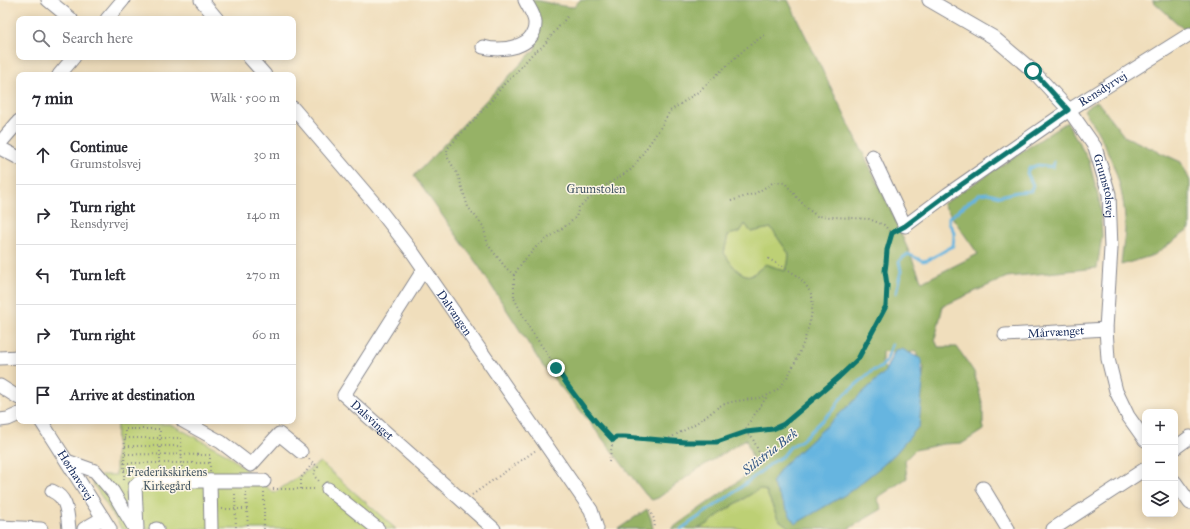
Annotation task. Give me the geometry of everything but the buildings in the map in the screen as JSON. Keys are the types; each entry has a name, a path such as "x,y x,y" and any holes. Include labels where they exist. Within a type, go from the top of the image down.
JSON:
{"street":[{"path":"48,0 67,16"},
{"path":"110,16 123,0"},
{"path":"201,0 214,16"},
{"path":"483,47 491,49 511,49 526,42 533,33 536,23 525,0"},
{"name":"Grumstolsvej","path":"929,0 993,37 1033,71 1068,110 1095,147 1109,194 1111,248 1106,329 1108,359 1116,391 1128,416 1142,436"},
{"name":"Rensdyrvej","path":"905,226 1068,110 1190,34"},
{"path":"62,72 72,60"},
{"path":"252,60 262,72"},
{"name":"Dalvangen","path":"296,112 375,204 424,269 591,510 597,529"},
{"path":"0,143 16,124"},
{"path":"0,148 16,156"},
{"path":"872,156 905,226"},
{"name":"Dalsvinget","path":"424,269 344,395 494,529"},
{"name":"Mårvænget","path":"1005,335 1106,329"},
{"path":"0,358 16,357"},
{"path":"0,386 16,396"},
{"path":"0,420 8,419 16,415"},
{"name":"Hørhavevej","path":"43,424 110,529"},
{"path":"188,424 221,442 251,465 279,434 304,456"},
{"path":"1178,446 1190,437"},
{"path":"67,461 95,471 113,492 136,529"},
{"path":"1053,529 1142,472"},
{"path":"136,529 135,486 142,481 210,481 264,485"},
{"path":"210,481 211,529"},
{"path":"1178,486 1190,503"},
{"path":"983,488 1008,529"},
{"path":"328,489 378,529"},
{"path":"52,491 61,496 66,505 69,529"},
{"path":"84,529 103,518"},
{"path":"0,526 41,529"}],"path":[{"path":"514,275 506,268 488,245 483,226 468,207 458,174 448,158 447,149 487,106 504,83 513,76 533,53 542,47 567,17"},
{"path":"613,440 597,424 573,394 530,329 514,298 514,275 521,264 537,246 576,217 579,207 605,186 632,169 661,127 670,111 698,92 746,48 766,34"},
{"path":"731,201 756,193 774,182 786,183 804,206 817,216 869,219 884,225 892,233"},
{"path":"609,462 613,440 616,437 685,442 717,442 746,432 773,429 784,424 858,359 886,306 887,285 885,271 887,250 892,233 905,226"},
{"path":"666,440 705,418 719,407 733,401 762,397 769,394 778,389 792,370 807,331 814,302 811,294 802,281 791,271 767,258"},
{"path":"746,432 748,422 769,394"},
{"path":"124,480 125,429 160,429 160,481"},
{"path":"746,432 752,437 762,458"},
{"path":"125,438 181,438 182,481"},
{"path":"463,501 545,444"},
{"path":"125,446 182,446"},
{"path":"125,454 210,455 210,481"},
{"path":"304,456 318,467 314,472 315,477 328,489"},
{"path":"124,463 210,463"},
{"path":"301,489 301,478 313,463"},
{"path":"264,529 264,485 301,489 328,489"},
{"path":"246,492 248,529"},
{"path":"235,494 236,529"},
{"path":"211,510 247,509"},
{"path":"650,510 654,519 655,529"}],"green space":[{"name":"Grumstolen","path":"529,0 574,7 580,0 788,0 890,208 922,282 978,254 943,204 1067,122 1089,161 1100,204 1102,236 1097,268 1007,277 943,306 935,339 938,347 957,347 974,372 983,406 983,430 963,443 943,444 915,450 905,460 907,478 877,498 882,509 848,529 791,529 778,519 766,491 759,489 724,511 708,524 697,529 671,529 747,475 755,466 746,439 695,471 658,498 652,500 646,495 580,410 542,365 480,268 414,176 535,49 540,26","holes":["745,224 751,232 771,228 789,254 788,264 785,271 766,264 751,276 746,275 735,268 724,253 728,235 740,232","916,350 917,360 924,367 922,384 910,394 882,365 882,351 904,354"]},
{"path":"1152,0 1190,0 1190,35"},
{"path":"1097,101 1124,136 1181,162 1190,181 1190,229 1154,255 1121,265 1125,225 1124,204 1121,190 1106,148 1084,110"},
{"path":"745,224 751,232 771,228 789,254 788,264 785,271 766,264 751,276 738,271 735,268 724,253 728,235 740,232"},
{"name":"Frederikskirkens Kirkegård","path":"117,424 170,424 225,453 274,493 320,462 396,529 122,529 91,480 102,475 116,475"},
{"path":"759,489 766,491 778,519 791,529 698,528"},
{"path":"647,509 653,529 618,529"}],"water":[{"path":"902,349 921,359 923,382 919,426 896,453 848,493 795,524 772,483 781,468 884,373 895,350"}],"waterway":[{"name":"Silistria Bæk","path":"896,293 901,271 899,261 901,259 908,254 923,261 928,260 953,246 954,234 953,229 949,224 949,218 979,194 988,193 1000,196 1017,192 1031,191 1033,185 1027,173 1029,168 1038,165 1053,167 1054,162"},
{"name":"Silistria Bæk","path":"681,529 732,494 783,456 790,447 802,440 835,408 841,398 872,371 880,368 886,362 892,345"}],"route":[{"path":"556,368 573,394 597,424 613,440 616,437 625,437 685,442 717,442 746,432 773,429 784,424 858,359 886,306 887,285 885,271 887,250 892,233 905,226 1068,110 1033,71"}]}
